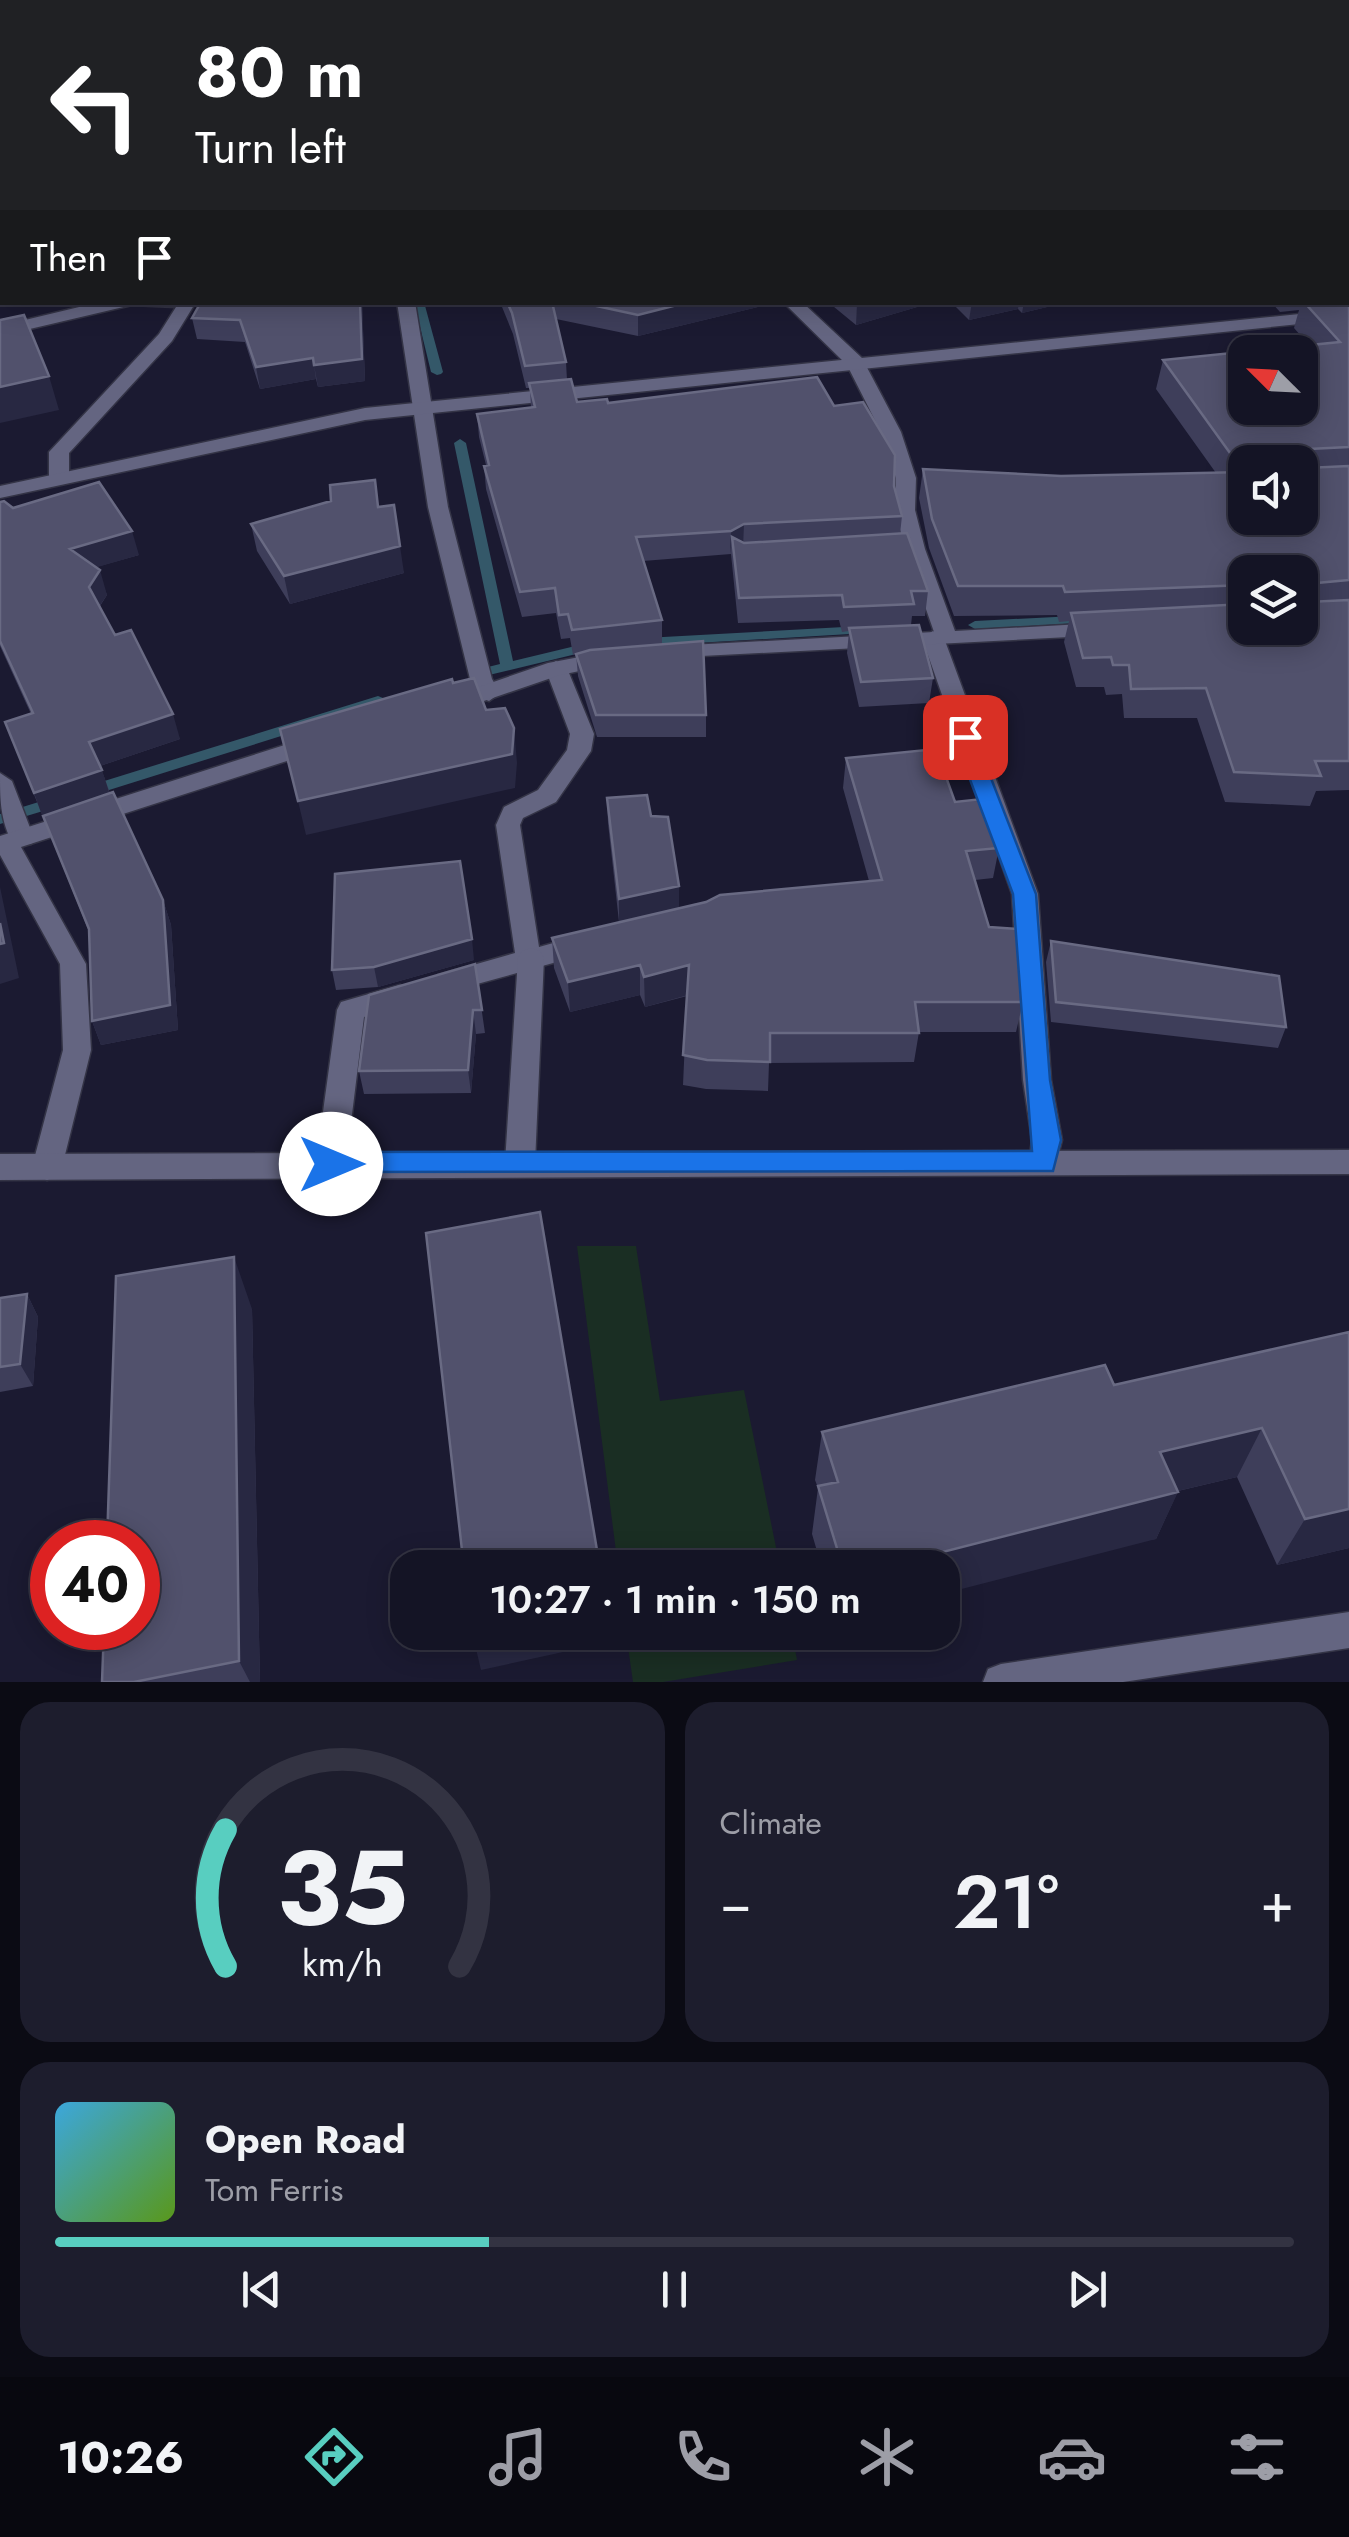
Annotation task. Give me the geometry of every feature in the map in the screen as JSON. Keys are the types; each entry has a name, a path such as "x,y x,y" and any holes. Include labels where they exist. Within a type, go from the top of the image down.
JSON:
{"street":[{"path":"0,331 112,305"},
{"path":"60,477 59,452 166,337 186,305"},
{"path":"406,305 438,507 481,679 489,693"},
{"path":"794,305 855,362 891,432 908,490 905,550 940,638 1024,894 1036,1062 1048,1140 1044,1163"},
{"path":"0,492 304,425 422,407 1349,314"},
{"path":"908,490 934,490"},
{"path":"433,710 556,668 643,655 1126,629"},
{"path":"520,1163 531,958 524,944 508,825 513,814 547,796 579,751 582,734 556,668"},
{"path":"12,839 349,733"},
{"path":"4,791 12,839 72,964 77,1050 47,1167"},
{"path":"331,1164 352,1010 612,937"},
{"path":"0,1167 1349,1162"},
{"path":"1002,1682 1349,1630"}],"green space":[{"path":"577,1246 636,1246 660,1401 744,1390 777,1550 616,1550"},
{"path":"628,1650 795,1650 797,1660 663,1682 633,1682"}],"building":[{"path":"199,305 360,305 362,359 314,365 313,358 256,367 240,320 192,318"},
{"path":"508,305 553,305 566,362 525,366"},
{"path":"592,305 677,305 638,315"},
{"path":"1307,305 1349,305 1349,447 1228,445 1228,450 1163,360 1228,353 1228,425 1318,425 1318,344 1340,342"},
{"path":"24,315 49,376 0,387 0,320"},
{"path":"817,377 834,406 863,402 895,455 894,486 902,516 744,524 731,531 636,537 662,620 572,630 568,614 559,615 555,588 520,592 484,466 489,465 477,414 535,407 529,383 571,379 577,402 607,399 608,403"},
{"path":"1349,466 1349,580 1318,583 1318,555 1228,555 1228,586 1065,592 1063,586 958,586 932,519 923,469 1061,476 1228,472 1228,535 1318,535 1318,467"},
{"path":"375,480 378,507 394,505 400,546 284,576 251,524 331,501 330,485"},
{"path":"99,482 132,531 70,549 100,570 89,587 115,635 131,630 173,714 89,742 102,770 34,793 5,722 33,713 0,641 0,502 13,508"},
{"path":"907,533 928,591 911,591 914,604 844,607 842,595 739,598 732,537 744,543"},
{"path":"1349,600 1349,761 1315,761 1321,776 1234,772 1206,688 1131,689 1129,665 1113,665 1111,657 1083,658 1071,613 1228,605 1228,645 1318,645 1318,602"},
{"path":"919,625 933,678 861,682 849,628"},
{"path":"703,641 706,715 596,715 576,654"},
{"path":"474,678 486,710 505,708 514,728 512,754 298,801 280,729 452,679 453,683"},
{"path":"936,749 955,802 982,799 999,848 966,851 989,927 1019,929 1023,1002 915,1002 919,1033 770,1033 770,1062 707,1060 683,1055 689,965 644,977 640,965 568,982 552,938 706,902 720,895 882,880 846,758"},
{"path":"113,792 163,900 170,1005 92,1021 89,929 43,816"},
{"path":"647,795 651,816 668,817 679,886 619,899 607,798"},
{"path":"460,861 472,939 374,967 332,970 335,874"},
{"path":"1051,941 1279,976 1286,1027 1056,1002"},
{"path":"475,964 482,1010 473,1010 468,1070 359,1071 369,995"},
{"path":"540,1212 597,1550 462,1550 426,1233"},
{"path":"234,1257 239,1661 134,1682 102,1682 103,1650 160,1650 160,1520 108,1520 116,1276"},
{"path":"27,1294 20,1364 0,1367 0,1298"},
{"path":"1349,1332 1349,1509 1305,1519 1262,1428 1160,1452 1178,1492 951,1550 838,1550 818,1486 838,1482 822,1432 1105,1365 1114,1385"}],"waterway":[{"path":"420,305 437,372"},
{"path":"460,443 507,664"},
{"path":"975,625 1075,620"},
{"path":"645,642 862,630"},
{"path":"489,671 592,646"},
{"path":"90,791 378,701"},
{"path":"0,819 58,801"}],"route":[{"path":"331,1164 1044,1163 1048,1140 1038,1080 1024,894 965,737"}]}
